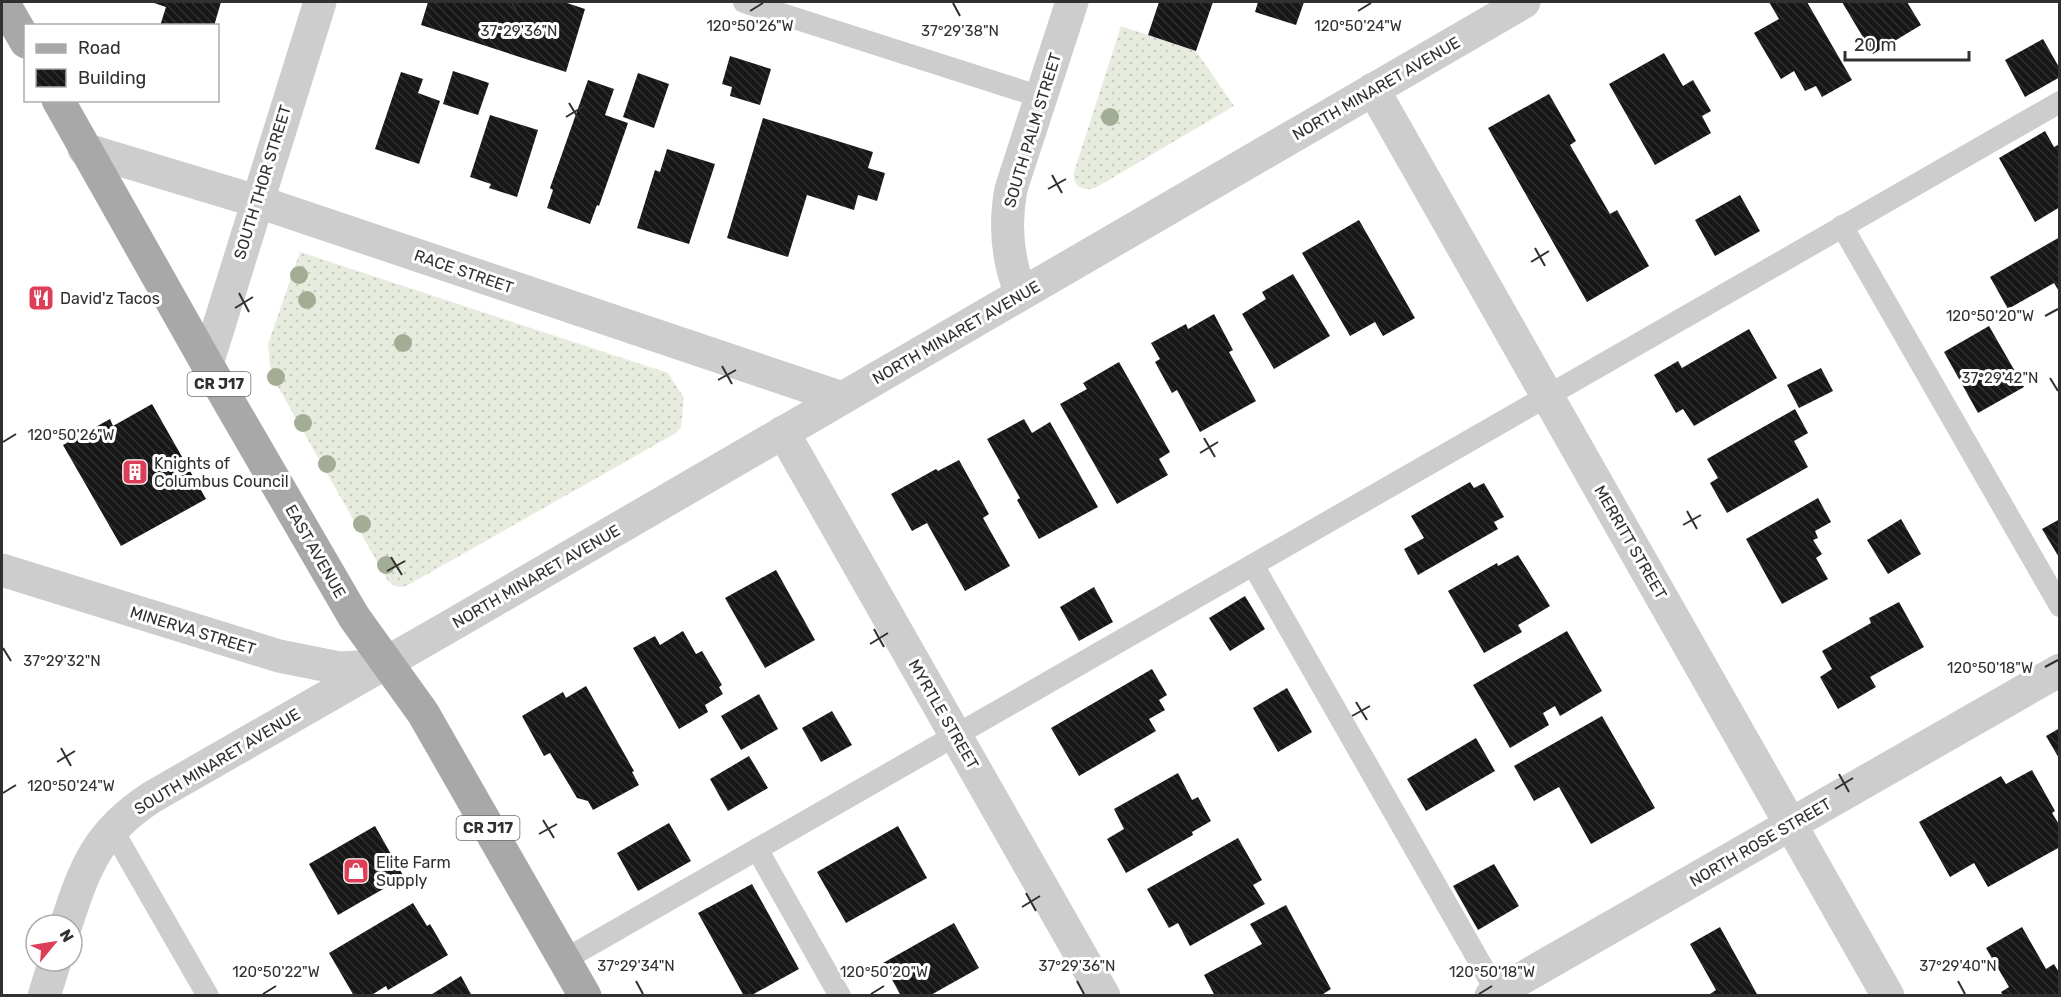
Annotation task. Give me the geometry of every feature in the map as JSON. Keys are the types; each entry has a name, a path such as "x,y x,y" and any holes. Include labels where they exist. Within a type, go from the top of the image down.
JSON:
{"main road":[{"path":"3,2 24,39"},
{"name":"EAST AVENUE","path":"59,102 207,364 354,617 423,713 585,996"}],"street":[{"name":"SOUTH THOR STREET","path":"207,364 320,2"},
{"name":"SOUTH PALM STREET","path":"1021,294 1010,260 1007,242 1007,211 1011,189 1072,2"},
{"name":"NORTH MINARET AVENUE","path":"388,662 1524,2"},
{"name":"MERRITT STREET","path":"1373,89 1888,996"},
{"name":"RACE STREET","path":"84,149 256,201 842,399"},
{"name":"MYRTLE STREET","path":"783,432 1104,996"},
{"name":"MINERVA STREET","path":"2,570 279,656 339,668 370,668 388,662"},
{"path":"279,656 287,664 295,679 299,697 299,713"},
{"name":"SOUTH MINARET AVENUE","path":"71,913 86,872 104,837 131,811 388,662"},
{"name":"NORTH ROSE STREET","path":"1496,994 2060,670"},
{"path":"44,996 51,973"}],"lane":[{"path":"744,2 1041,97"},
{"path":"564,960 2060,102"},
{"path":"1842,226 2060,606"},
{"path":"1253,565 1496,994"},
{"path":"112,829 208,996"},
{"path":"757,849 840,996"}],"shaded area":[{"path":"1121,26 1196,51 1234,106 1097,187 1083,188 1077,185 1074,172"},
{"path":"300,252 668,373 684,398 681,427 676,433 408,585 395,586 388,581 273,378 268,344"}],"building":[{"path":"151,2 221,2 215,24 161,24 166,7"},
{"path":"428,2 564,2 585,9 566,72 421,25"},
{"path":"1159,2 1213,2 1196,51 1148,35"},
{"path":"1258,2 1304,2 1296,25 1255,12"},
{"path":"1769,2 1807,2 1852,80 1822,97 1816,86 1805,91 1794,71 1781,79 1754,33 1779,19"},
{"path":"1842,2 1907,2 1921,25 1873,54"},
{"path":"2043,39 2060,69 2060,77 2025,97 2005,60"},
{"path":"1664,53 1683,86 1693,80 1711,111 1702,116 1711,133 1655,165 1609,84"},
{"path":"730,56 771,69 760,105 730,96 732,87 722,84"},
{"path":"453,71 489,83 478,115 443,104"},
{"path":"401,72 423,79 418,93 440,101 419,164 375,149"},
{"path":"638,73 669,84 654,128 623,117"},
{"path":"588,80 614,89 605,115 628,123 599,206 597,205 590,224 547,208 553,190 550,188"},
{"path":"1549,94 1576,141 1570,145 1610,214 1617,210 1649,266 1587,302 1488,128"},
{"path":"490,115 538,130 517,197 489,188 491,184 470,177"},
{"path":"763,118 873,152 868,168 885,173 877,201 858,195 854,210 807,195 788,257 727,238"},
{"path":"2045,131 2054,147 2060,144 2060,207 2035,222 1999,158"},
{"path":"667,149 715,164 689,244 637,228 655,170 660,172"},
{"path":"1740,195 1760,231 1715,256 1695,220"},
{"path":"1359,220 1415,318 1383,336 1375,322 1350,336 1302,253"},
{"path":"2060,237 2060,293 2054,283 2008,309 1990,277"},
{"path":"1293,274 1330,336 1274,369 1242,314 1266,299 1262,292"},
{"path":"1214,314 1233,350 1229,352 1256,401 1200,432 1177,390 1172,393 1155,362 1160,359 1151,343 1186,324 1188,329"},
{"path":"1989,326 2024,387 1978,413 1944,352"},
{"path":"1749,329 1777,378 1694,426 1683,409 1676,413 1654,375 1678,361 1682,368"},
{"path":"1119,362 1170,452 1159,459 1168,475 1117,504 1060,404 1087,389 1083,383"},
{"path":"1821,368 1833,391 1799,408 1787,385"},
{"name":"Knights of Columbus Council","path":"152,404 206,499 121,546 63,445 110,419 113,426"},
{"path":"1795,409 1808,433 1794,441 1808,467 1727,513 1710,483 1718,478 1707,459"},
{"path":"1024,419 1032,433 1050,422 1098,507 1039,539 1017,500 1020,498 987,439"},
{"path":"959,460 989,514 983,518 1010,566 965,591 927,523 912,531 891,494 936,469 938,471"},
{"path":"1470,482 1474,488 1484,483 1504,517 1494,522 1498,529 1418,575 1404,549 1424,538 1411,516"},
{"path":"1818,498 1831,522 1815,531 1818,538 1813,540 1822,554 1816,558 1828,579 1782,604 1746,539"},
{"path":"1901,519 1921,554 1888,574 1867,540"},
{"path":"2060,519 2060,559 2042,529"},
{"path":"1518,555 1550,606 1518,625 1522,632 1484,653 1448,591 1497,563 1498,566"},
{"path":"776,570 815,640 765,668 725,598"},
{"path":"1094,587 1113,622 1079,641 1060,607"},
{"path":"1245,596 1265,629 1230,651 1209,618"},
{"path":"1899,602 1924,647 1870,677 1876,687 1838,709 1820,677 1832,669 1822,651 1871,623 1869,618"},
{"path":"683,631 696,654 702,651 722,685 719,687 723,694 705,705 708,712 679,729 633,648 655,636 660,645"},
{"path":"1567,631 1602,691 1560,716 1555,706 1543,713 1549,725 1510,748 1473,685"},
{"path":"1152,669 1167,695 1159,700 1165,710 1149,719 1156,731 1079,776 1051,728"},
{"path":"586,686 634,771 632,772 639,785 593,810 588,801 577,798 550,753 544,756 522,716 563,692 566,698"},
{"path":"1287,688 1312,732 1278,752 1253,708"},
{"path":"759,694 778,729 741,750 721,716"},
{"path":"832,711 852,745 821,762 802,728"},
{"path":"1602,716 1655,808 1591,844 1559,787 1534,801 1514,766"},
{"path":"2060,728 2060,760 2046,736"},
{"path":"1476,738 1495,771 1426,811 1407,779"},
{"path":"749,756 768,788 728,811 710,779"},
{"path":"2032,770 2055,811 2052,813 2060,826 2060,847 1988,887 1974,863 1950,877 1919,822 2001,776 2006,784"},
{"path":"1178,773 1192,800 1198,797 1211,821 1192,832 1193,835 1126,873 1107,839 1124,829 1114,809"},
{"path":"669,823 691,861 638,891 617,853"},
{"name":"Elite Farm Supply","path":"375,826 404,877 338,915 309,864"},
{"path":"898,826 927,878 846,923 817,872"},
{"path":"1238,838 1262,880 1253,885 1265,904 1190,946 1178,923 1169,928 1147,889"},
{"path":"1494,864 1519,906 1478,930 1453,886"},
{"path":"752,884 799,969 750,996 744,996 698,913"},
{"path":"413,903 427,926 430,924 448,955 388,990 386,986 370,996 354,996 329,953"},
{"path":"1286,905 1331,989 1320,996 1215,996 1204,975 1262,944 1250,924"},
{"path":"954,923 979,968 929,996 901,996 883,963"},
{"path":"1720,927 1758,996 1707,996 1716,990 1690,944"},
{"path":"2022,927 2046,969 2054,964 2060,974 2060,996 2003,996 2001,992 2009,987 1986,948"},
{"path":"461,976 472,996 429,996"}],"place":[{"name":"David'z Tacos","path":"41,298"},
{"name":"Knights of Columbus Council","path":"135,472"},
{"name":"Elite Farm Supply","path":"356,871"}]}
